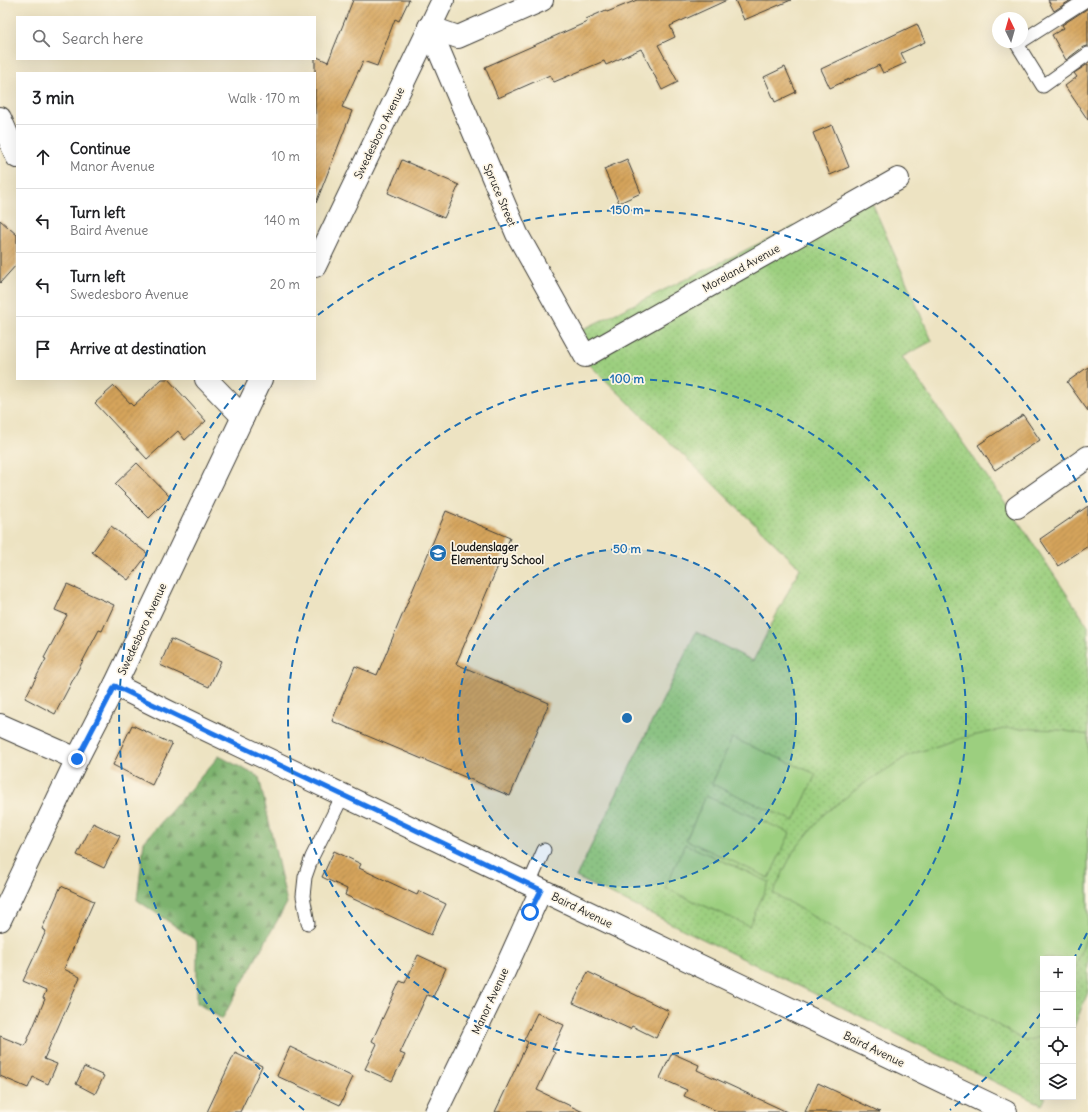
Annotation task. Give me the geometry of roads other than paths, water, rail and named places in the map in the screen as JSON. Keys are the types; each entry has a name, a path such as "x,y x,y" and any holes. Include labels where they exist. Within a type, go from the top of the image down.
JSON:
{"street":[{"name":"Swedesboro Avenue","path":"316,264 443,0"},
{"path":"429,27 458,37 542,0"},
{"name":"Spruce Street","path":"429,27 517,234 585,356"},
{"path":"0,118 16,155"},
{"name":"Moreland Avenue","path":"585,356 898,179"},
{"path":"207,380 243,417"},
{"name":"Swedesboro Avenue","path":"0,920 77,759 115,686 261,380"},
{"path":"1017,507 1088,457"},
{"name":"Baird Avenue","path":"115,686 998,1110"},
{"path":"0,725 77,759"},
{"name":"Manor Avenue","path":"436,1112 503,974 535,887"}],"lane":[{"path":"1028,37 1086,0"},
{"path":"1019,48 1043,86 1088,54"},
{"path":"308,923 303,896 305,877 312,857 343,795"},
{"path":"535,887 544,850"}],"place":[{"name":"Loudenslager Elementary School","path":"438,553"}]}
